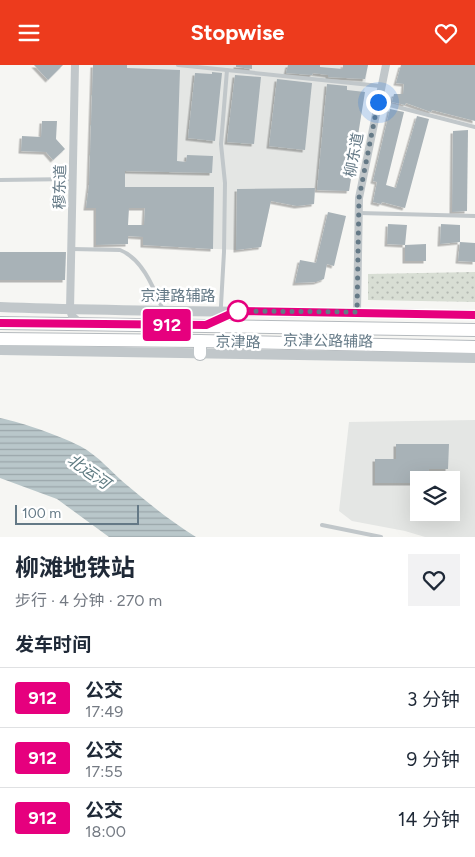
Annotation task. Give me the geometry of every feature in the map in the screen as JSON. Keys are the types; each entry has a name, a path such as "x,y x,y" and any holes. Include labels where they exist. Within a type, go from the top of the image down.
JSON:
{"main road":[{"name":"京津路","path":"0,323 83,325 217,320 475,330"},
{"name":"京津路","path":"0,339 200,347 475,347"}],"street":[{"name":"穆东道","path":"70,310 75,65"},
{"name":"柳东道","path":"357,312 359,198 380,86 386,65"},
{"name":"京津路辅路","path":"0,307 70,310 164,310 217,320 237,311 475,315"},
{"path":"48,324 61,319 70,310 76,320 83,325"},
{"name":"京津公路辅路","path":"0,350 200,347 475,358"}],"lane":[{"path":"178,65 380,86"},
{"path":"217,320 224,183 221,144 227,70"},
{"path":"378,102 475,127"},
{"path":"0,180 74,179"},
{"path":"359,213 475,216"},
{"path":"72,249 120,250 128,253 138,262 164,310"},
{"path":"322,525 382,537"}],"shaded area":[{"path":"93,65 368,65 349,191 317,190 315,188 314,204 297,206 271,201 261,247 236,250 143,245 145,208 86,208 89,181"},
{"path":"475,272 475,302 368,300 368,274"},
{"path":"475,420 475,537 425,537 405,531 352,521 339,511 349,422"}],"water":[{"name":"北运河","path":"0,418 51,434 87,450 152,506 196,537 109,537 57,499 0,478"}],"building":[{"path":"34,65 63,65 48,80"},
{"path":"93,65 127,65 127,68 180,70 177,161 186,162 187,155 213,156 212,173 125,171 125,187 214,187 213,249 143,245 143,237 128,236 128,244 96,245 96,208 86,208 89,185","holes":["129,208 145,208 144,225 128,225"]},
{"path":"236,65 252,65 252,69 236,67"},
{"path":"288,65 320,65 320,67 343,69 343,65 368,65 365,79 328,77 328,75 313,73 312,75 286,73"},
{"path":"401,65 475,65 475,121 432,110 431,112 406,103 405,105 392,102 394,94 403,94 404,84 396,83"},
{"path":"212,72 222,73 215,141 188,138 195,73 212,74"},
{"path":"235,75 261,77 254,144 227,142"},
{"path":"277,79 312,83 305,150 269,146"},
{"path":"327,84 347,86 347,90 365,92 349,191 317,190"},
{"path":"390,109 404,112 386,185 396,188 417,116 429,119 405,208 382,202 381,204 373,202 377,182 373,181"},
{"path":"42,121 57,121 56,139 65,149 53,160 46,152 21,151 22,136 41,137"},
{"path":"468,130 467,211 452,212 453,131"},
{"path":"315,188 314,204 297,206 271,201 261,247 236,250 237,189"},
{"path":"328,212 346,216 334,266 327,264 324,279 316,282 295,283 300,260 316,263"},
{"path":"388,224 407,225 405,245 387,244"},
{"path":"441,224 460,225 460,242 440,244"},
{"path":"460,242 475,243 475,262 458,261"},
{"path":"426,244 426,261 405,261 405,245"},
{"path":"0,252 66,252 65,280 0,280"},
{"path":"396,444 449,444 448,469 410,471 410,483 375,483 375,459 396,459"}],"bus line":[{"name":"912","path":"0,323 206,325 237,311 475,315"}],"route":[{"path":"238,311 357,312 359,198 378,102"}]}
